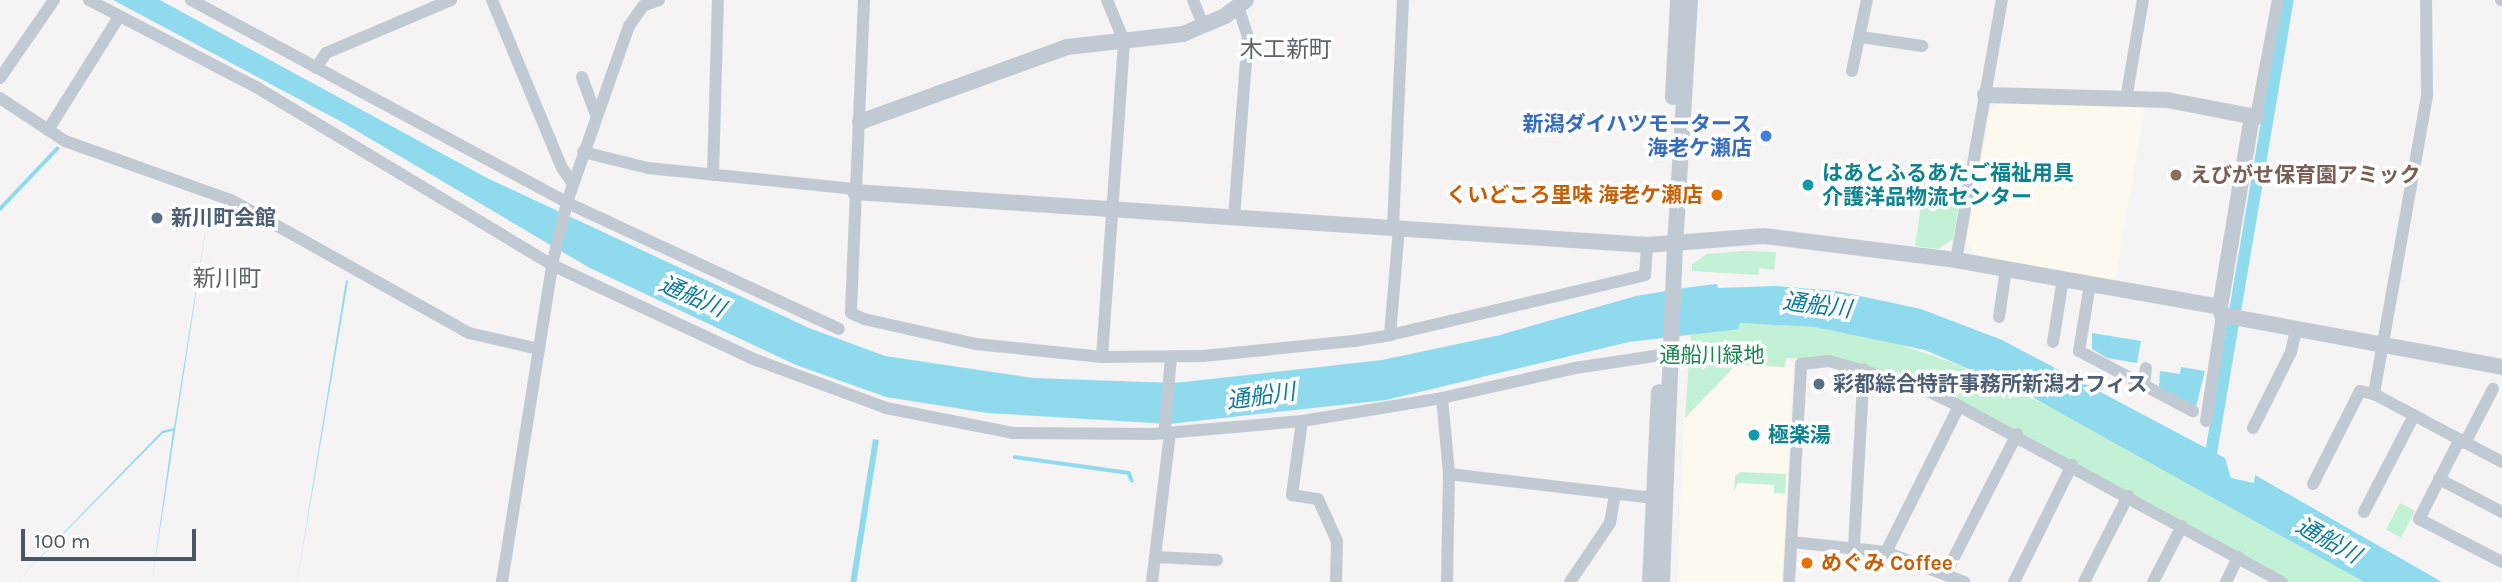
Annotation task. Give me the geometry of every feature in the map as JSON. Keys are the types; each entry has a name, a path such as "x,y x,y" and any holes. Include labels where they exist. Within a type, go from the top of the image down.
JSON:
{"street":[{"path":"0,78 54,0"},
{"path":"89,0 256,87 552,265 751,358 886,408 1013,433 1168,430 1302,421 1443,398 1664,351"},
{"path":"191,0 567,202 839,329"},
{"path":"316,68 326,53 451,0"},
{"path":"492,0 562,168 573,184"},
{"path":"502,582 552,265 567,202 629,26 643,6 659,0"},
{"path":"713,175 718,0"},
{"path":"864,0 851,313 976,344 1171,363 1315,347 1390,335 1645,275 1647,245"},
{"path":"1102,357 1124,41 1107,0"},
{"path":"1193,0 1204,27"},
{"path":"1390,335 1403,0"},
{"path":"1670,254 1678,0"},
{"path":"1650,582 1670,254 1690,0"},
{"path":"1852,71 1867,0"},
{"path":"1956,260 2002,0"},
{"path":"2126,99 2143,0"},
{"path":"2206,421 2254,117 2278,0"},
{"path":"2374,394 2427,96 2426,0"},
{"path":"860,122 1067,47 1124,41 1204,27 1242,3 1248,37 1234,218"},
{"path":"48,130 119,17"},
{"path":"1861,37 1922,46"},
{"path":"582,78 596,115"},
{"path":"1985,95 2167,100 2254,117"},
{"path":"0,98 65,141 230,200 470,333 538,349"},
{"path":"583,152 648,168 855,191 1647,245 1670,254"},
{"path":"1670,254 1690,239 1765,236 1956,260 2090,284 2296,331 2502,367"},
{"path":"1999,317 2006,270"},
{"path":"2053,342 2063,279"},
{"path":"2090,284 2079,351 2193,411"},
{"path":"2253,428 2291,352 2296,331"},
{"path":"1662,582 1664,351"},
{"path":"1789,582 1801,364 1829,361 1864,369 1959,406 2017,434 2282,582"},
{"path":"1152,582 1168,430 1171,363"},
{"path":"2144,386 2147,368"},
{"path":"1854,546 1864,369"},
{"path":"2493,389 2439,479 2419,519 2502,562"},
{"path":"2313,484 2360,391 2374,394 2502,462"},
{"path":"1443,398 1449,474 1447,582"},
{"path":"1886,552 1959,406"},
{"path":"2364,512 2414,415"},
{"path":"1302,421 1292,495 1318,499 1337,541 1336,582"},
{"path":"1946,573 2017,434"},
{"path":"2014,582 2072,465"},
{"path":"1449,474 1654,498"},
{"path":"2439,479 2502,512"},
{"path":"1570,582 1610,523 1615,494"},
{"path":"2084,582 2128,496"},
{"path":"2153,582 2182,526"},
{"path":"1791,541 1854,546 1886,552 1964,582"},
{"path":"1155,557 1217,560"},
{"path":"2226,582 2238,557"}],"shaded area":[{"path":"2006,100 2145,107 2115,281 1977,256 1966,242 1991,111"},
{"path":"1736,365 1793,367 1782,582 1677,582 1684,418"}],"green space":[{"path":"1922,199 1959,204 1953,239 1938,249 1915,246"},
{"path":"1776,252 1774,270 1759,268 1758,275 1692,271 1692,264 1707,254"},
{"name":"通船川緑地","path":"1740,323 1815,327 1874,336 1975,370 2066,415 2364,582 2282,582 1960,406 1829,361 1786,358 1785,367 1736,365 1685,418 1691,334 1739,328"},
{"path":"1741,472 1786,474 1785,494 1774,493 1774,485 1738,483 1734,491 1735,476"},
{"path":"2400,503 2415,511 2401,537 2386,529"}],"water":[{"name":"通船川","path":"113,0 160,0 487,178 809,328 885,356 1033,378 1174,383 1382,360 1500,335 1636,296 1691,287 1717,284 1718,288 1776,286 1837,291 1921,309 2002,340 2225,458 2231,478 2254,483 2255,475 2442,582 2364,582 2023,392 1925,350 1815,327 1740,323 1739,329 1629,342 1386,400 1169,424 987,413 886,397 796,365 588,267 340,121"},
{"path":"209,208 152,582 173,431 163,433 16,582 162,431 174,428"},
{"path":"346,280 348,281 297,582"},
{"path":"2092,333 2141,341 2137,363 2107,358 2092,349"},
{"path":"2181,367 2205,371 2196,407 2159,387 2160,371 2180,374"},
{"path":"873,439 879,440 856,582 850,582"}],"waterway":[{"path":"2209,465 2288,0"},
{"path":"0,209 57,149"},
{"path":"1015,457 1129,473 1132,480"}],"place":[{"name":"新潟ダイハツモータース 海老ケ瀬店","path":"1766,136"},
{"name":"えびがせ保育園アミック","path":"2176,175"},
{"name":"はあとふるあたご福祉用具 介護洋品物流センター","path":"1808,185"},
{"name":"くいどころ里味 海老ケ瀬店","path":"1717,195"},
{"name":"新川町会館","path":"157,218"},
{"name":"彩都綜合特許事務所新潟オフィス","path":"1819,384"},
{"name":"極楽湯","path":"1754,435"},
{"name":"めぐみ Coffee","path":"1807,563"}],"district":[{"name":"木工新町","path":"1286,50"},
{"name":"新川町","path":"227,279"}]}
